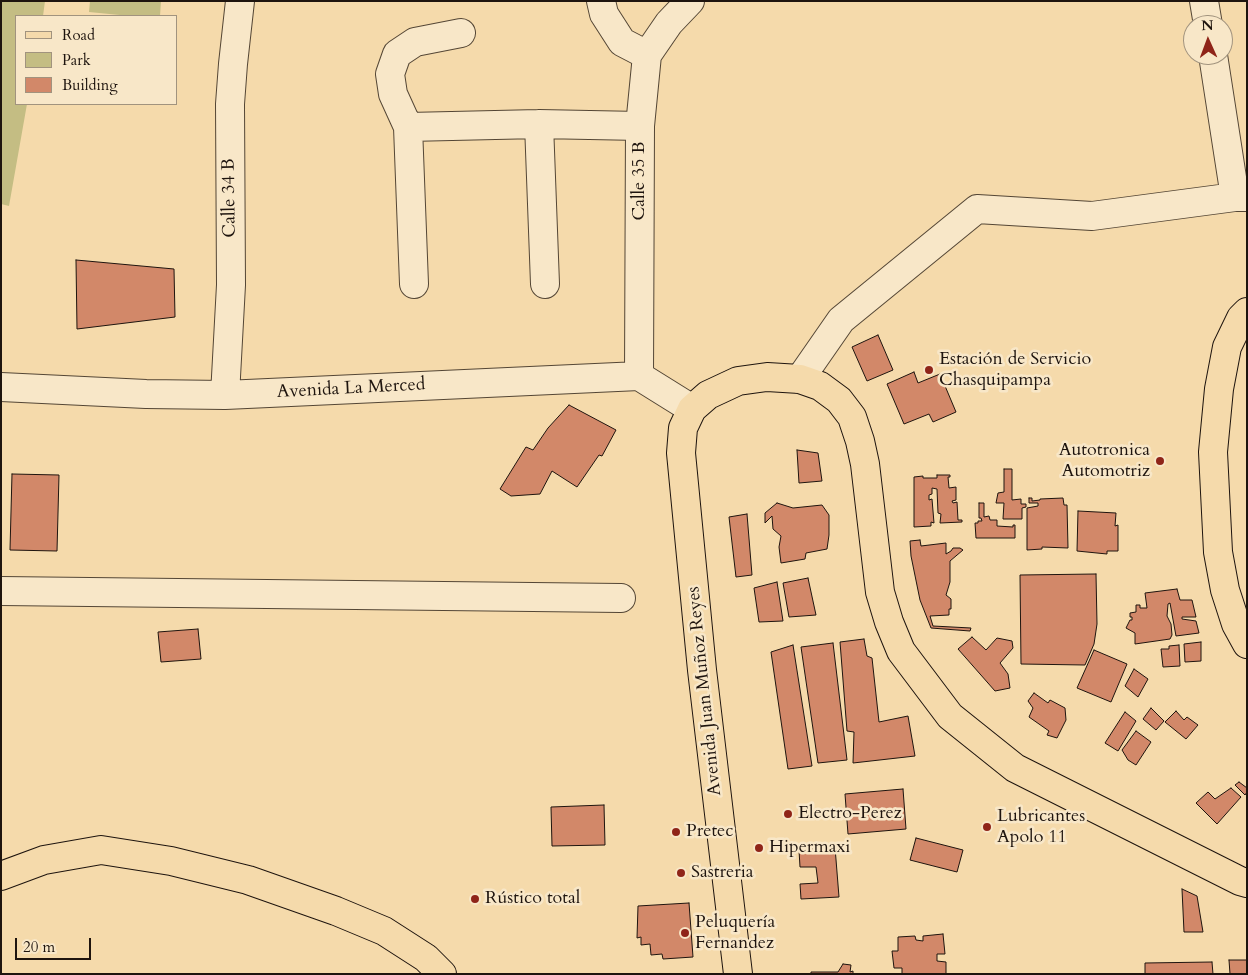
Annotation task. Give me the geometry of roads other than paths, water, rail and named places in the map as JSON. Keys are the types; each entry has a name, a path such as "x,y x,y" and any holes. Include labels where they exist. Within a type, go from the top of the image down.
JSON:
{"main road":[{"path":"1247,312 1227,347 1219,389 1212,452 1218,552 1236,624 1247,644"},
{"path":"692,409 708,395 738,381 767,377 800,379 820,386 839,400 852,417 860,441 865,464 880,592 889,622 901,651 950,716 1015,768 1247,883"},
{"name":"Avenida Juan Muñoz Reyes","path":"692,409 683,428 681,453 684,490 707,713 738,974"},
{"path":"1,876 44,860 101,850 171,861 248,880 336,911 384,931 426,958 442,974"}],"street":[{"name":"Calle 34 B","path":"226,395 231,285 230,104 232,64 240,1"},
{"path":"601,1 604,14 622,42 647,55"},
{"name":"Calle 35 B","path":"638,376 640,126 647,55 669,23 690,1"},
{"path":"1204,1 1206,15"},
{"path":"414,284 408,127 393,94 390,74 397,54 415,42 461,33"},
{"path":"800,379 841,320 977,208 1092,216 1241,197 1214,65"},
{"path":"408,127 538,124 640,126"},
{"path":"538,124 544,284"},
{"name":"Avenida La Merced","path":"1,387 146,394 226,395 638,376"},
{"path":"638,376 692,409"},
{"path":"1,591 621,598"}],"place":[{"name":"Estación de Servicio Chasquipampa","path":"929,370"},
{"name":"Autotronica Automotriz","path":"1160,461"},
{"name":"Electro-Perez","path":"788,814"},
{"name":"Lubricantes Apolo 11","path":"987,827"},
{"name":"Pretec","path":"676,832"},
{"name":"Hipermaxi","path":"759,848"},
{"name":"Sastreria","path":"681,873"},
{"name":"Rústico total","path":"475,899"},
{"name":"Peluquería Fernandez","path":"685,933"}]}
